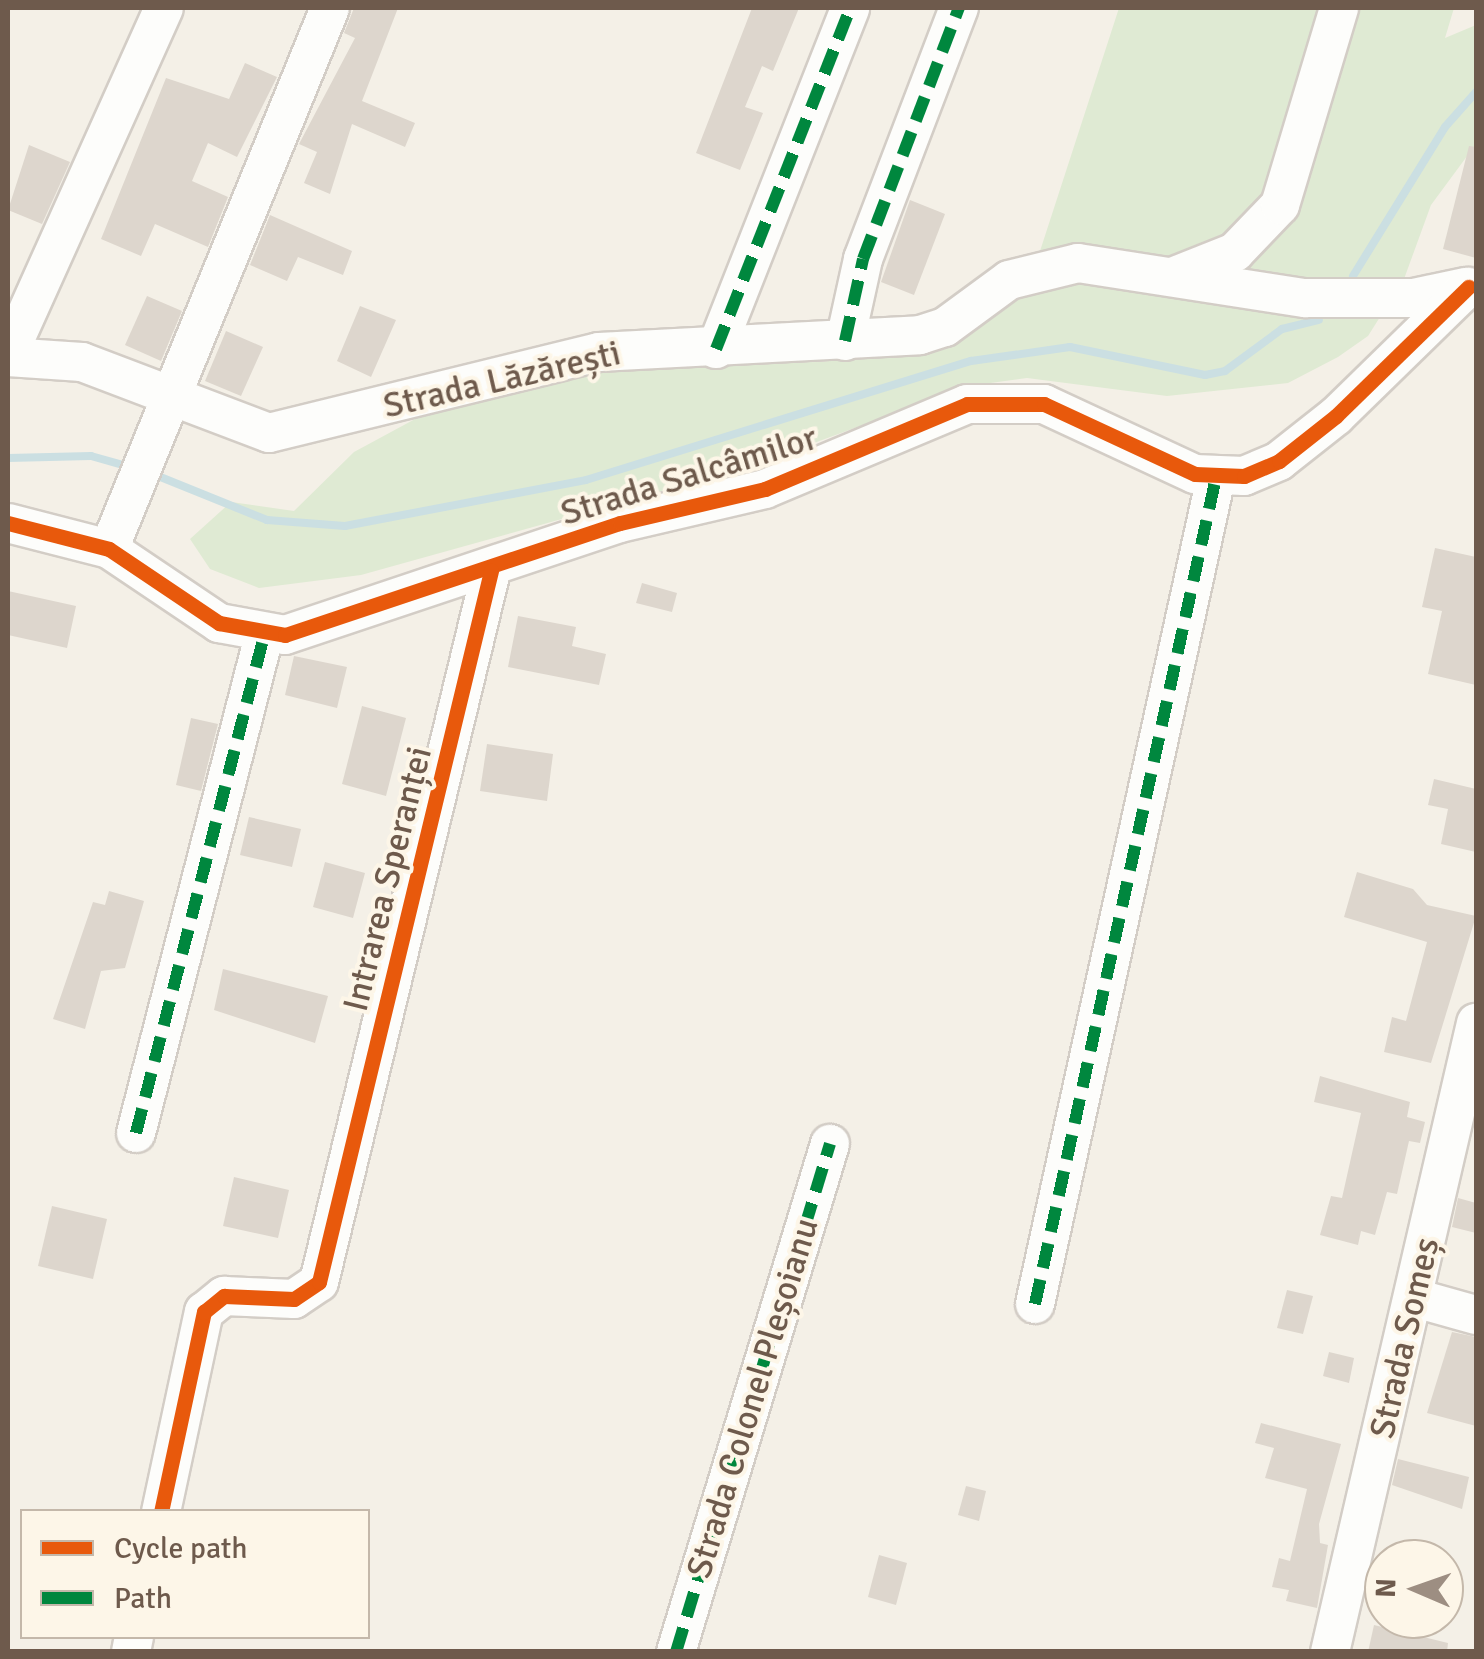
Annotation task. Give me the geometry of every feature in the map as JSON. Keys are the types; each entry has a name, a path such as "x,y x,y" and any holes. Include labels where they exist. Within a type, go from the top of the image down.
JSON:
{"street":[{"path":"8,356 164,8"},
{"path":"109,549 146,450 330,8"},
{"path":"716,349 850,8"},
{"path":"845,341 862,260 959,8"},
{"name":"Strada Lăzărești","path":"1173,277 1235,252 1280,205 1339,8"},
{"name":"Strada Lăzărești","path":"8,356 82,362 167,400 242,427 298,432 542,363 634,348 716,349 845,341 944,328 1009,280 1047,268 1078,264 1370,300 1472,285"},
{"path":"1035,1304 1216,478 1279,461 1336,416 1472,285"},
{"name":"Strada Salcâmilor","path":"491,571 620,523 765,489 967,404 1044,404 1216,478"},
{"path":"8,523 109,549 219,623 264,636 491,571"},
{"name":"Intrarea Speranței","path":"162,1509 204,1312 224,1296 294,1299 319,1282 491,571"},
{"path":"136,1134 264,636"},
{"name":"Strada Someș","path":"1330,1652 1476,1024"},
{"name":"Strada Colonel Pleșoianu","path":"676,1652 830,1144"},
{"path":"1415,1298 1476,1314"}],"green space":[{"path":"1119,8 1454,8 1445,38 1476,25 1476,144 1431,205 1404,279 1368,336 1338,357 1288,383 1167,396 1027,378 968,386 752,466 361,575 259,588 210,569 190,539 231,502 294,511 354,452 428,412 618,364 822,362 911,348 1028,288"}],"building":[{"path":"354,8 398,8 362,101 415,123 405,147 352,124 330,194 304,183 317,152 299,144 355,38 344,33"},
{"path":"752,8 799,8 773,71 762,66 745,107 763,113 740,170 696,153"},
{"path":"245,63 277,77 237,157 208,143 192,181 228,197 208,247 155,224 141,256 101,239 166,78 229,99"},
{"path":"29,145 70,162 42,224 8,210"},
{"path":"1469,146 1476,147 1476,258 1443,249"},
{"path":"910,200 945,214 914,295 881,282"},
{"path":"270,215 352,251 343,275 298,257 287,281 250,265"},
{"path":"147,296 182,311 161,361 125,345"},
{"path":"360,306 396,320 371,377 337,361"},
{"path":"226,331 263,347 241,396 205,381"},
{"path":"1435,548 1476,557 1476,685 1428,674 1442,611 1422,607"},
{"path":"642,583 677,593 672,612 636,603"},
{"path":"8,591 76,606 67,648 8,635"},
{"path":"518,616 576,627 572,646 606,654 599,685 508,667"},
{"path":"294,656 347,667 337,708 285,695"},
{"path":"362,706 406,718 386,796 342,784"},
{"path":"191,718 218,724 201,791 176,785"},
{"path":"487,744 553,754 547,801 480,791"},
{"path":"1434,779 1476,789 1476,852 1441,844 1448,809 1428,805"},
{"path":"249,817 301,829 292,867 240,855"},
{"path":"325,862 365,873 353,918 313,907"},
{"path":"1357,872 1413,889 1427,905 1476,916 1431,1063 1384,1052 1392,1017 1406,1021 1427,942 1344,917"},
{"path":"109,891 144,901 125,968 101,971 85,1029 53,1019 93,902 105,905"},
{"path":"223,969 328,996 315,1043 214,1010"},
{"path":"1320,1076 1410,1102 1407,1117 1425,1122 1420,1143 1409,1141 1397,1194 1387,1192 1375,1235 1361,1231 1358,1245 1320,1235 1331,1196 1342,1198 1361,1113 1314,1102"},
{"path":"234,1177 289,1190 278,1238 223,1226"},
{"path":"1458,1198 1476,1203 1476,1233 1452,1227"},
{"path":"52,1206 107,1219 93,1279 38,1266"},
{"path":"1287,1290 1313,1296 1303,1334 1277,1328"},
{"path":"1452,1332 1476,1337 1476,1426 1427,1413"},
{"path":"1329,1352 1354,1358 1349,1383 1323,1376"},
{"path":"1261,1423 1341,1444 1319,1524 1320,1543 1328,1545 1317,1608 1286,1601 1289,1590 1272,1587 1279,1558 1290,1561 1307,1489 1265,1478 1274,1448 1255,1443"},
{"path":"1398,1459 1469,1477 1462,1509 1392,1485"},
{"path":"966,1486 986,1491 979,1521 958,1515"},
{"path":"879,1555 907,1563 896,1605 868,1597"},
{"path":"1371,1639 1432,1639 1448,1643 1447,1652 1368,1652"}],"waterway":[{"path":"1353,276 1445,127 1476,92"},
{"path":"153,474 267,520 345,526 586,480 971,361 1070,347 1205,375 1225,371 1282,329 1319,320"},
{"path":"8,458 91,456 130,467"}],"marked path":[{"path":"716,349 850,8"},
{"path":"845,341 863,259 959,8"},
{"path":"1035,1304 1216,477"},
{"path":"136,1133 264,636"},
{"path":"676,1652 830,1144"}],"cycle path":[{"path":"8,523 109,549 219,623 285,635 620,523 765,489 967,404 1044,404 1195,474 1244,476 1279,461 1336,416 1468,287"},
{"path":"162,1509 204,1312 224,1296 294,1299 319,1282 491,571"}]}
